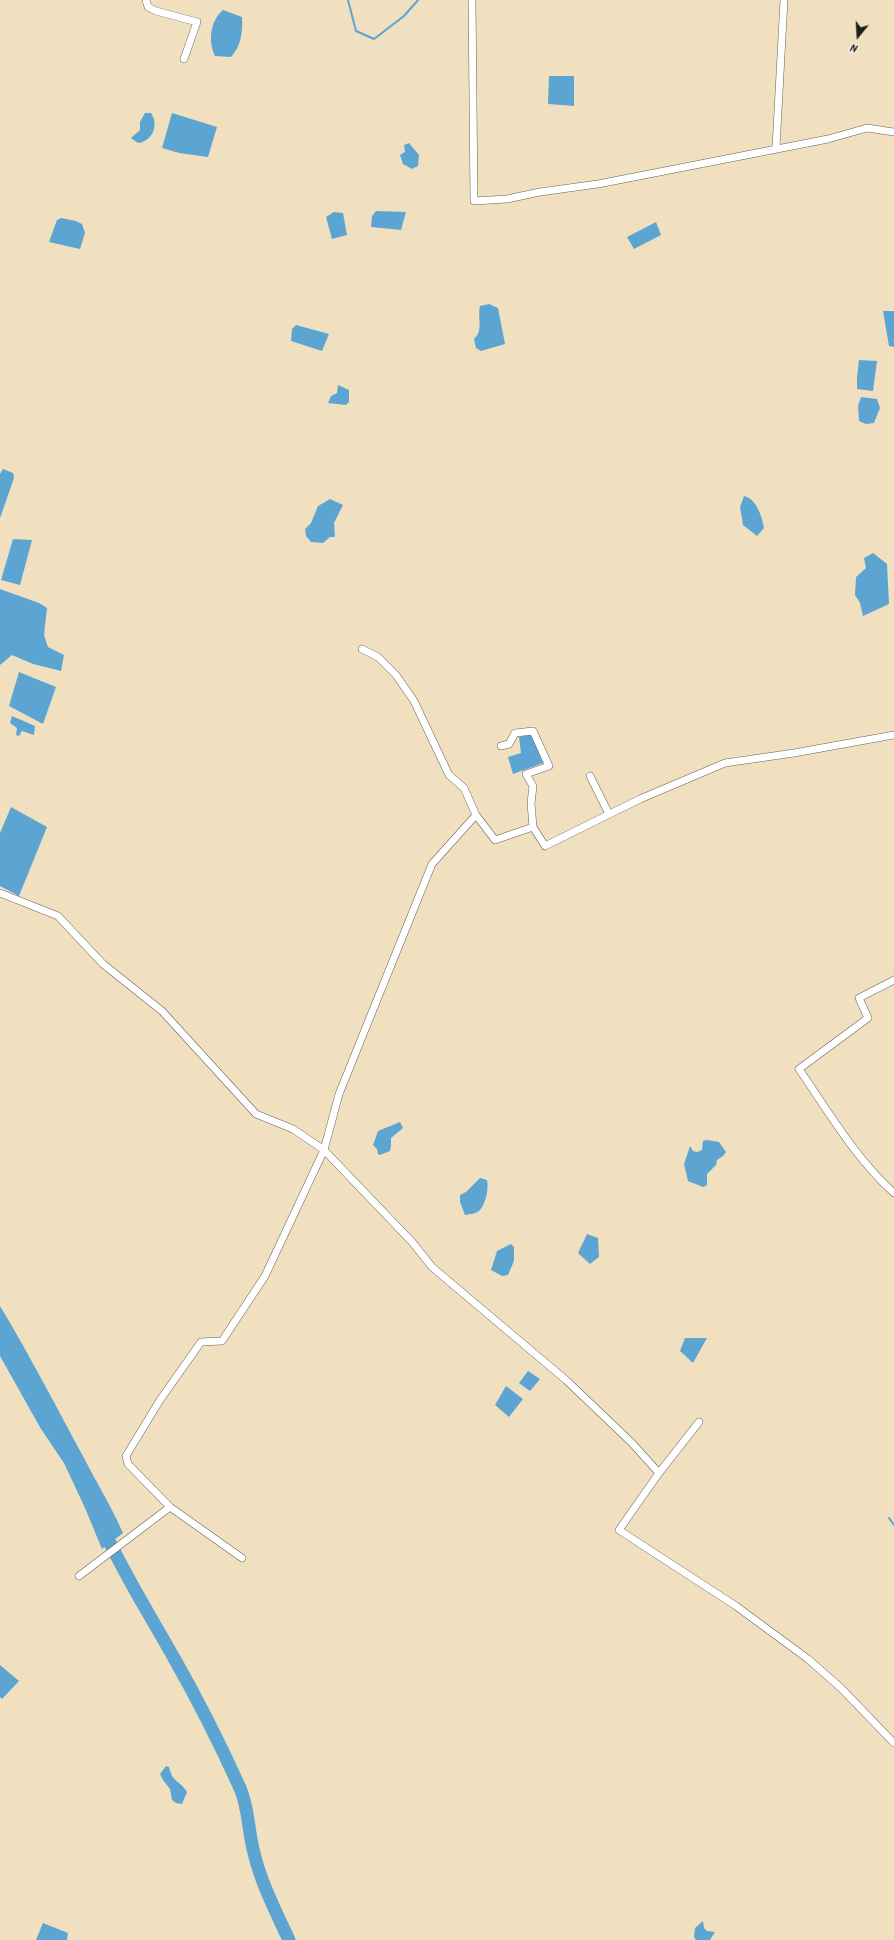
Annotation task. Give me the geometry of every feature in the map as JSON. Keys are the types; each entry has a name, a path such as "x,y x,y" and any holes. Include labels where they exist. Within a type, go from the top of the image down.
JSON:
{"street":[{"path":"146,0 148,6 156,11 197,22 184,59"},
{"path":"472,0 474,201 507,199 540,192 598,184 828,139 867,128 894,132"},
{"path":"776,148 784,0"},
{"path":"362,649 378,657 396,675 414,701 449,775 464,788 476,815 495,840 533,827"},
{"path":"501,746 510,744 515,733 533,731 549,766 526,774 533,786 531,803 533,827 545,846 640,798 725,763 794,753 894,735"},
{"path":"590,776 609,814"},
{"path":"242,1558 170,1507 128,1464 126,1456 129,1448 201,1342 222,1340 265,1276 324,1150 339,1094 432,864 476,815"},
{"path":"0,893 58,916 102,964 162,1011 256,1114 293,1129 324,1150 413,1243 432,1267 566,1380 632,1443 659,1473"},
{"path":"894,980 859,998 868,1018 799,1070 858,1153 880,1180 894,1193"},
{"path":"699,1422 659,1473 619,1530 736,1606 808,1659 841,1688 894,1743"},
{"path":"80,1576 96,1562 170,1507"}],"water":[{"path":"223,10 242,17 241,38 231,57 215,56 211,44 213,25"},
{"path":"549,76 574,76 574,106 548,104"},
{"path":"145,113 151,113 154,122 153,132 151,136 143,142 138,143 131,138 140,130 140,122"},
{"path":"172,113 217,127 208,157 179,153 162,148"},
{"path":"409,143 419,155 418,166 412,169 403,164 400,155 405,152 404,145"},
{"path":"376,211 406,212 401,230 371,227 372,216"},
{"path":"334,212 343,213 347,235 332,239 326,217"},
{"path":"61,218 76,221 82,224 85,233 80,249 49,242 57,220"},
{"path":"656,222 661,235 634,249 627,237"},
{"path":"489,304 498,308 505,344 481,351 476,348 474,339 480,328 480,306"},
{"path":"883,311 894,311 894,347 889,346"},
{"path":"296,325 329,334 322,351 291,341 292,329"},
{"path":"859,360 877,361 873,391 857,389"},
{"path":"338,385 349,390 349,402 346,405 328,403 331,396 337,393"},
{"path":"861,397 877,399 880,408 874,423 866,424 859,421 858,406"},
{"path":"3,469 13,473 14,478 0,518 0,474"},
{"path":"744,496 749,498 756,505 762,519 764,528 757,536 743,525 740,507"},
{"path":"330,499 343,505 334,523 335,537 330,537 323,543 311,542 306,536 305,529 311,523 318,506"},
{"path":"13,539 32,540 20,585 1,580"},
{"path":"873,553 887,564 889,604 863,616 860,603 855,595 856,577 866,568 864,558"},
{"path":"0,589 39,603 47,608 44,635 48,647 64,655 61,671 33,664 12,655 0,665"},
{"path":"19,672 56,687 43,724 9,706"},
{"path":"12,716 35,726 34,735 22,731 19,736 16,735 17,728 10,723"},
{"path":"531,733 543,763 513,774 508,757 521,753 519,737"},
{"path":"11,807 47,827 19,896 0,886 0,833"},
{"path":"400,1122 403,1128 391,1138 390,1151 380,1155 378,1154 377,1149 373,1145 378,1131"},
{"path":"707,1140 719,1142 726,1152 717,1160 716,1165 707,1174 707,1185 703,1187 688,1181 684,1164 690,1146 693,1151 697,1152 702,1150 703,1141"},
{"path":"480,1178 487,1180 488,1183 484,1203 480,1210 473,1214 465,1215 460,1202 460,1195 466,1192"},
{"path":"587,1234 598,1238 599,1257 590,1264 578,1253"},
{"path":"511,1244 514,1247 514,1261 508,1275 502,1276 491,1270 497,1251"},
{"path":"0,1306 43,1382 123,1533 102,1549 64,1463 41,1429 0,1356"},
{"path":"685,1338 707,1338 693,1363 680,1351"},
{"path":"528,1371 540,1379 530,1391 519,1383"},
{"path":"506,1386 523,1399 509,1417 495,1405"},
{"path":"0,1665 19,1681 2,1699 0,1697"},
{"path":"166,1766 169,1767 175,1779 187,1792 182,1804 176,1803 172,1800 170,1789 160,1774"},
{"path":"703,1921 704,1928 707,1931 715,1932 710,1940 696,1940 694,1937 695,1928"},
{"path":"43,1923 68,1933 67,1940 36,1940"}],"waterway":[{"path":"348,0 356,31 374,39 404,16 418,0"},
{"path":"889,1518 894,1525"},
{"path":"103,1528 128,1578 200,1706 240,1788 245,1804 257,1864 269,1897 289,1940"}]}
